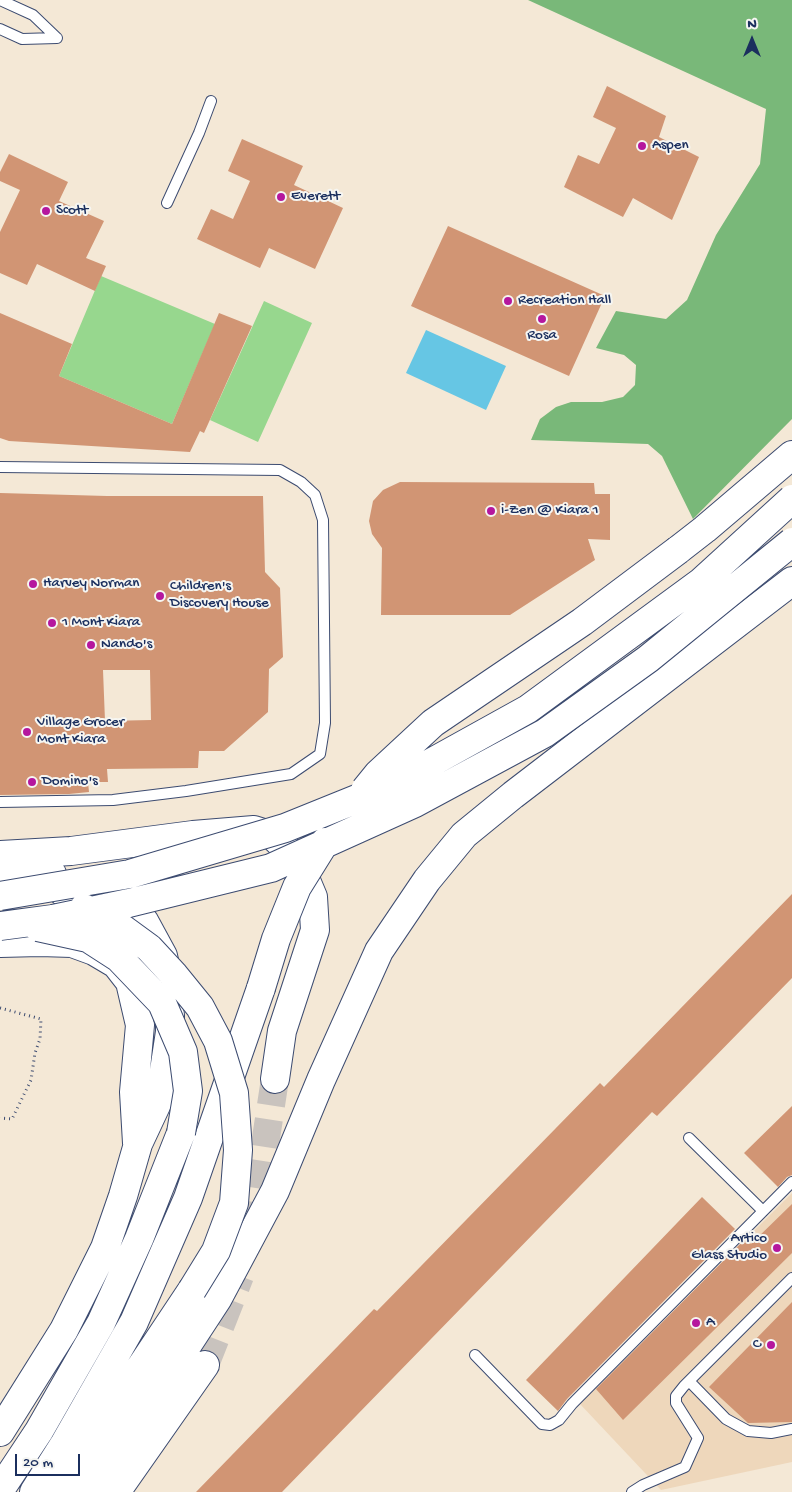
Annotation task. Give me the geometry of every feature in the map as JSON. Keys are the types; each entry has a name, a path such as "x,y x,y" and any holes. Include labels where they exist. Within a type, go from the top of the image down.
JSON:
{"highway":[{"path":"34,1492 65,1443 134,1322 188,1198 261,988 276,939 297,887 334,827 378,774 433,724 582,622 705,529 792,455"},
{"path":"0,896 130,874 285,828 388,786 528,709 701,582 792,499"},
{"path":"0,925 53,919 129,903 272,868 415,802 545,733 648,659 792,542"},
{"path":"86,1492 152,1399 218,1298 275,1191 321,1080 379,951 427,880 464,835 513,795 792,581"},
{"path":"0,855 71,851 193,835 254,830 273,836 297,859 313,897 316,930 282,1031 275,1078"},
{"path":"0,881 29,878 94,866 193,835"},
{"path":"0,881 23,885 70,900 122,929 149,948 200,1007 218,1041 234,1093 238,1150 234,1203 216,1251 126,1389 73,1464 60,1492"},
{"path":"0,905 69,890 95,891 116,900 133,911 144,922 163,956 169,985 170,1032 160,1097 138,1144 105,1248 64,1330 0,1432"},
{"path":"0,925 43,927 88,938 119,958 162,1003 183,1052 188,1091 181,1133 139,1239 101,1323 40,1432 0,1490"},
{"path":"0,943 72,943 94,951 116,964 130,982 140,1025 134,1092 138,1144"},
{"path":"116,1492 205,1365"}],"lane":[{"path":"0,0 33,16 57,38 22,39 0,29"},
{"path":"166,203 199,133 211,101"},
{"path":"0,467 280,470 301,482 315,495 323,520 325,723 320,754 292,774 186,791 113,800 0,802"},
{"path":"689,1138 763,1211"},
{"path":"475,1354 542,1424 550,1425 559,1420 572,1404 792,1182"},
{"path":"632,1492 643,1484 685,1467 698,1438 676,1403 676,1396 792,1278"},
{"path":"687,1383 726,1419 748,1431 771,1433 792,1429"}],"path":[{"path":"0,1008 40,1019 40,1039 35,1053 31,1080 12,1120 0,1118"}],"shaded area":[{"path":"792,1193 792,1462 661,1490 580,1404"}],"green space":[{"path":"528,0 792,0 792,419 693,519 662,456 648,444 531,440 540,419 556,407 571,402 602,402 623,397 635,385 636,365 624,355 596,348 616,311 666,319 687,300 716,235 760,164 766,109"},
{"path":"101,276 215,324 172,424 59,376"},
{"path":"264,301 312,323 258,442 210,420"}],"water":[{"path":"426,330 506,366 486,410 406,373"}],"building":[{"name":"Aspen","path":"607,86 666,116 659,137 699,157 672,220 633,198 623,217 564,187 578,155 599,164 616,128 593,117"},
{"name":"Everett","path":"242,139 303,166 294,185 343,208 315,269 269,248 260,268 197,239 211,209 233,219 250,181 228,171"},
{"name":"Scott","path":"9,154 68,182 59,201 104,221 86,258 106,266 95,291 37,264 27,285 0,273 0,232 20,190 0,181 0,172"},
{"name":"Recreation Hall","path":"448,226 605,296 569,376 411,306"},
{"path":"0,313 72,344 59,376 172,424 219,313 252,326 204,433 200,431 190,452 9,441 0,438"},
{"name":"i-Zen @ Kiara 1","path":"400,482 594,483 595,494 610,494 610,540 588,539 595,560 510,615 381,615 382,548 372,534 369,521 373,501 383,490"},
{"path":"0,493 107,496 263,496 265,572 280,588 283,657 269,669 268,712 224,751 199,751 198,768 107,769 108,782 88,782 89,792 0,795","holes":["103,670 150,670 151,720 105,721"]},
{"path":"792,894 792,978 657,1116 652,1112 282,1492 196,1492 374,1309 377,1311 600,1083 604,1087"},
{"path":"792,1106 792,1175 787,1177 778,1187 744,1153"},
{"path":"702,1197 735,1229 567,1399 558,1411 526,1380"},
{"name":"A","path":"792,1204 792,1253 623,1420 596,1389 745,1239 751,1244"},
{"name":"C","path":"792,1302 792,1422 748,1423 709,1387"}],"tunnel":[{"path":"252,1230 275,1079"},
{"path":"205,1365 240,1276"}],"place":[{"name":"Aspen","path":"642,146"},
{"name":"Everett","path":"281,197"},
{"name":"Scott","path":"46,211"},
{"name":"Recreation Hall","path":"508,301"},
{"name":"Rosa","path":"542,319"},
{"name":"i-Zen @ Kiara 1","path":"491,511"},
{"name":"Harvey Norman","path":"33,584"},
{"name":"Children's Discovery House","path":"160,596"},
{"name":"1 Mont Kiara","path":"52,623"},
{"name":"Nando's","path":"91,645"},
{"name":"Village Grocer Mont Kiara","path":"27,732"},
{"name":"Domino's","path":"32,782"},
{"name":"Artico Glass Studio","path":"777,1248"},
{"name":"A","path":"696,1323"},
{"name":"C","path":"771,1345"}]}
